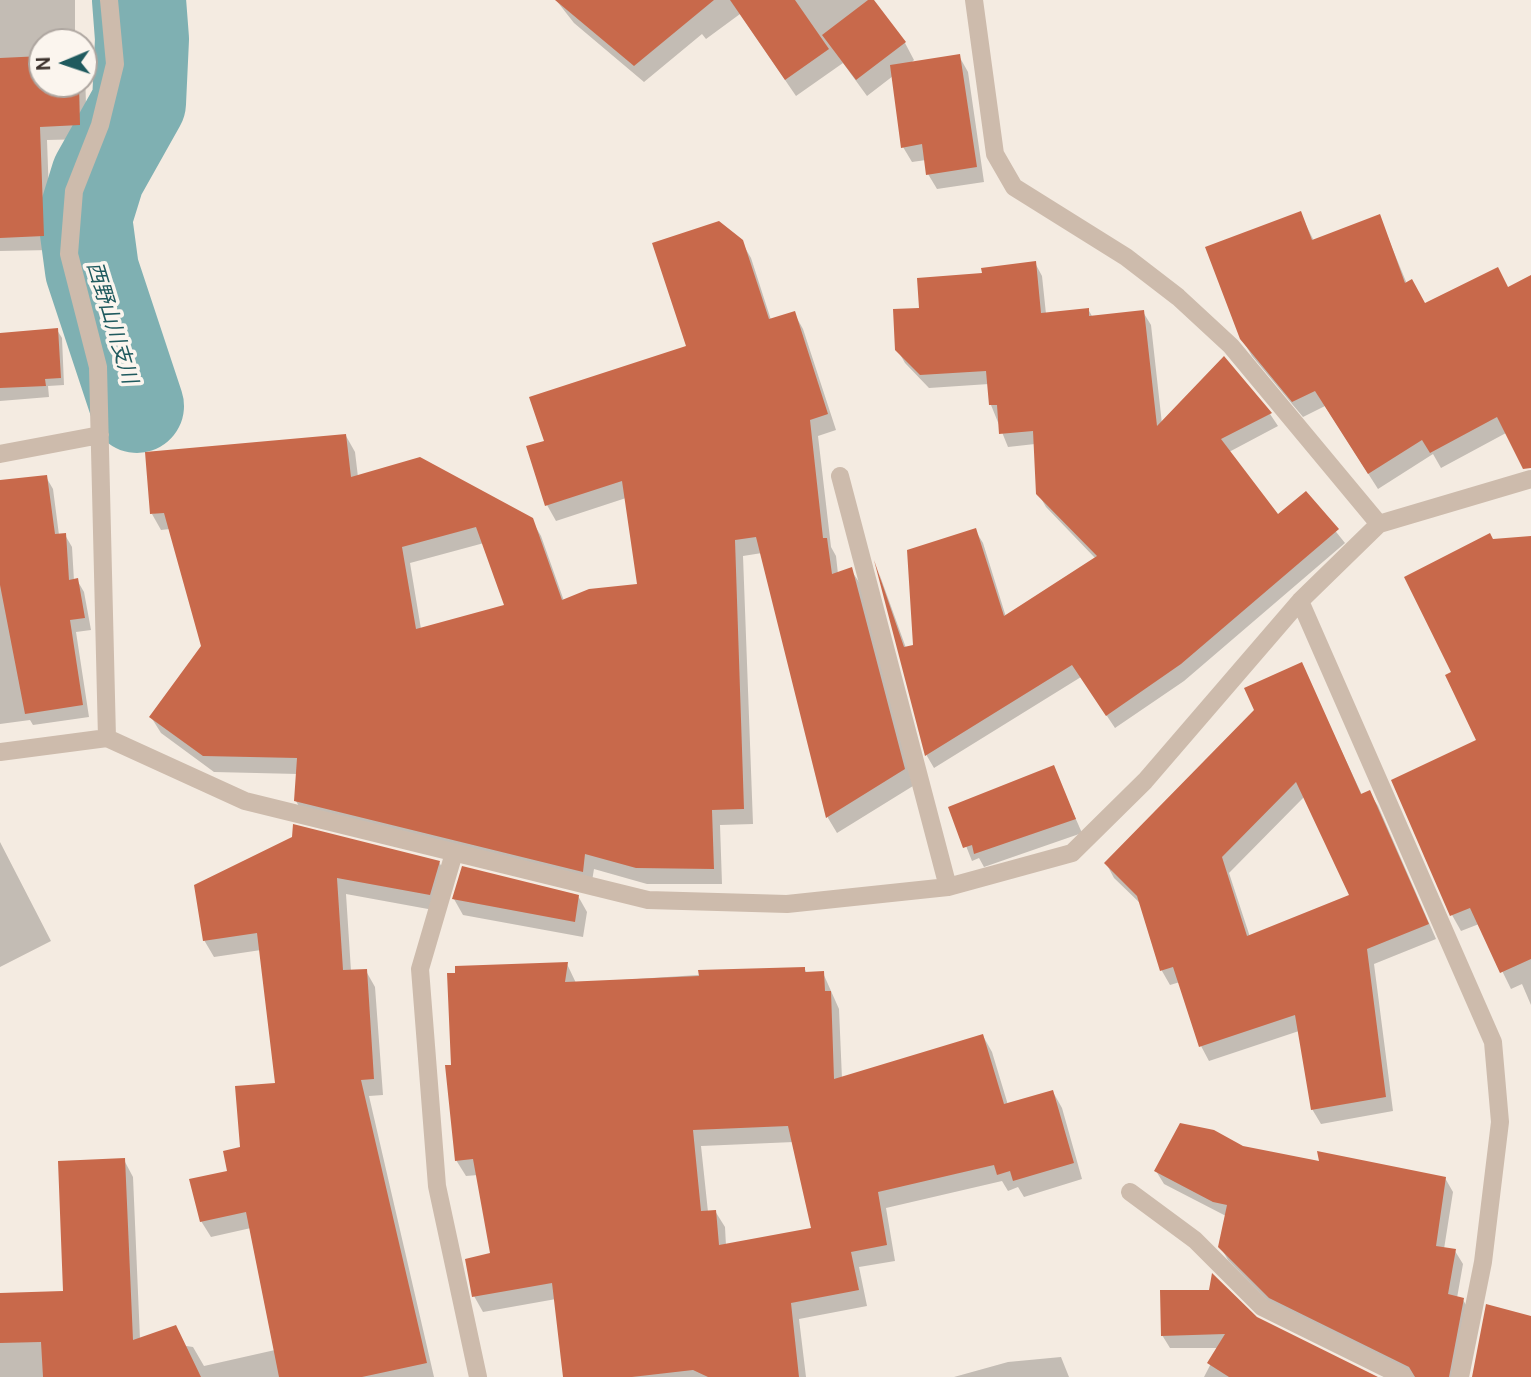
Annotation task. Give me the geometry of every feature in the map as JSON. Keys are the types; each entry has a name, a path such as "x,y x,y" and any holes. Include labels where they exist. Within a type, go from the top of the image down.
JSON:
{"street":[{"path":"107,738 98,367 69,254 69,234 74,191 100,125 116,64 110,0"},
{"path":"974,0 995,154 1014,187 1126,257 1178,296 1231,346 1379,524"},
{"path":"0,454 100,435"},
{"path":"840,476 948,887"},
{"path":"0,752 107,738 245,801 648,900 787,904 948,887 1072,853 1145,781 1300,601 1379,524 1531,479"},
{"path":"1300,601 1493,1042 1500,1122 1482,1262 1460,1377"},
{"path":"454,853 420,969 437,1186 478,1377"},
{"path":"1130,1192 1195,1240 1262,1307 1404,1377"}],"building":[{"path":"555,0 714,0 634,66"},
{"path":"730,0 795,0 829,49 785,80"},
{"path":"868,0 874,0 906,42 856,80 822,35"},
{"path":"960,54 977,167 926,175 922,144 901,148 890,65"},
{"path":"28,57 28,98 79,98 80,125 40,127 44,236 0,238 0,58"},
{"path":"1301,211 1312,240 1380,214 1405,283 1412,279 1425,303 1498,267 1508,287 1531,275 1531,468 1523,469 1497,417 1430,453 1422,440 1368,474 1315,391 1292,402 1240,339 1205,247"},
{"path":"719,221 743,240 769,319 795,311 828,414 810,420 823,538 827,538 832,574 852,567 905,769 826,818 756,537 735,540 744,809 712,810 714,869 636,868 585,854 583,872 294,801 297,758 203,756 149,717 201,646 164,513 150,514 145,452 346,434 351,477 420,457 533,518 562,600 589,589 637,584 622,481 545,506 526,446 544,441 529,397 686,346 652,243","holes":["476,527 504,605 416,629 402,547"]},
{"path":"1036,261 1041,313 1089,308 1089,316 1144,310 1157,426 1224,356 1272,413 1221,439 1278,514 1306,491 1339,529 1181,664 1106,716 1072,665 925,756 874,560 904,647 913,645 907,550 976,528 1004,616 1097,556 1036,494 1033,431 999,434 997,405 989,405 986,371 920,375 895,350 893,309 919,308 917,278 982,273 981,268"},
{"path":"58,328 61,378 45,379 46,386 0,388 0,333"},
{"path":"47,475 55,534 66,533 69,580 78,578 85,618 70,620 83,705 25,714 0,585 0,480"},
{"path":"1490,533 1493,539 1531,536 1531,959 1500,973 1470,908 1450,916 1391,780 1476,740 1445,675 1451,672 1404,577"},
{"path":"1302,662 1361,794 1370,790 1429,924 1367,949 1386,1097 1311,1110 1295,1015 1199,1047 1173,967 1160,971 1137,896 1104,863 1254,710 1244,688","holes":["1296,782 1349,895 1247,936 1222,857"]},
{"path":"1054,765 1076,819 974,854 972,845 963,848 948,807"},
{"path":"293,824 440,861 430,895 337,878 343,970 367,969 374,1079 361,1080 427,1363 362,1377 279,1377 246,1212 200,1222 189,1179 227,1171 223,1151 240,1147 235,1086 275,1083 257,933 203,941 194,885 292,837"},
{"path":"462,866 579,895 575,922 452,899"},
{"path":"568,962 565,982 699,976 698,970 805,967 805,972 824,971 825,991 831,991 834,1079 983,1034 1004,1104 1053,1090 1074,1163 1013,1181 1010,1171 997,1175 994,1165 878,1192 887,1245 851,1252 859,1290 791,1303 799,1377 708,1377 693,1370 632,1377 563,1377 552,1283 472,1297 465,1259 490,1253 473,1159 455,1161 445,1065 451,1065 447,973 455,973 455,966","holes":["788,1126 811,1228 719,1245 716,1210 701,1211 693,1130"]},
{"path":"1180,1123 1214,1130 1243,1146 1319,1161 1317,1151 1446,1177 1436,1246 1456,1249 1448,1294 1464,1298 1449,1377 1415,1377 1409,1367 1269,1298 1218,1247 1227,1205 1213,1202 1154,1171"},
{"path":"125,1158 133,1340 176,1325 201,1377 43,1377 41,1342 0,1343 0,1293 63,1291 58,1161"},
{"path":"1212,1273 1257,1317 1378,1377 1229,1377 1207,1363 1225,1334 1161,1336 1160,1290 1209,1290"},
{"path":"1486,1304 1531,1316 1531,1377 1472,1377"}],"waterway":[{"name":"西野山川支川","path":"137,406 92,270 85,218 98,176 139,103 142,39 139,0"}]}
